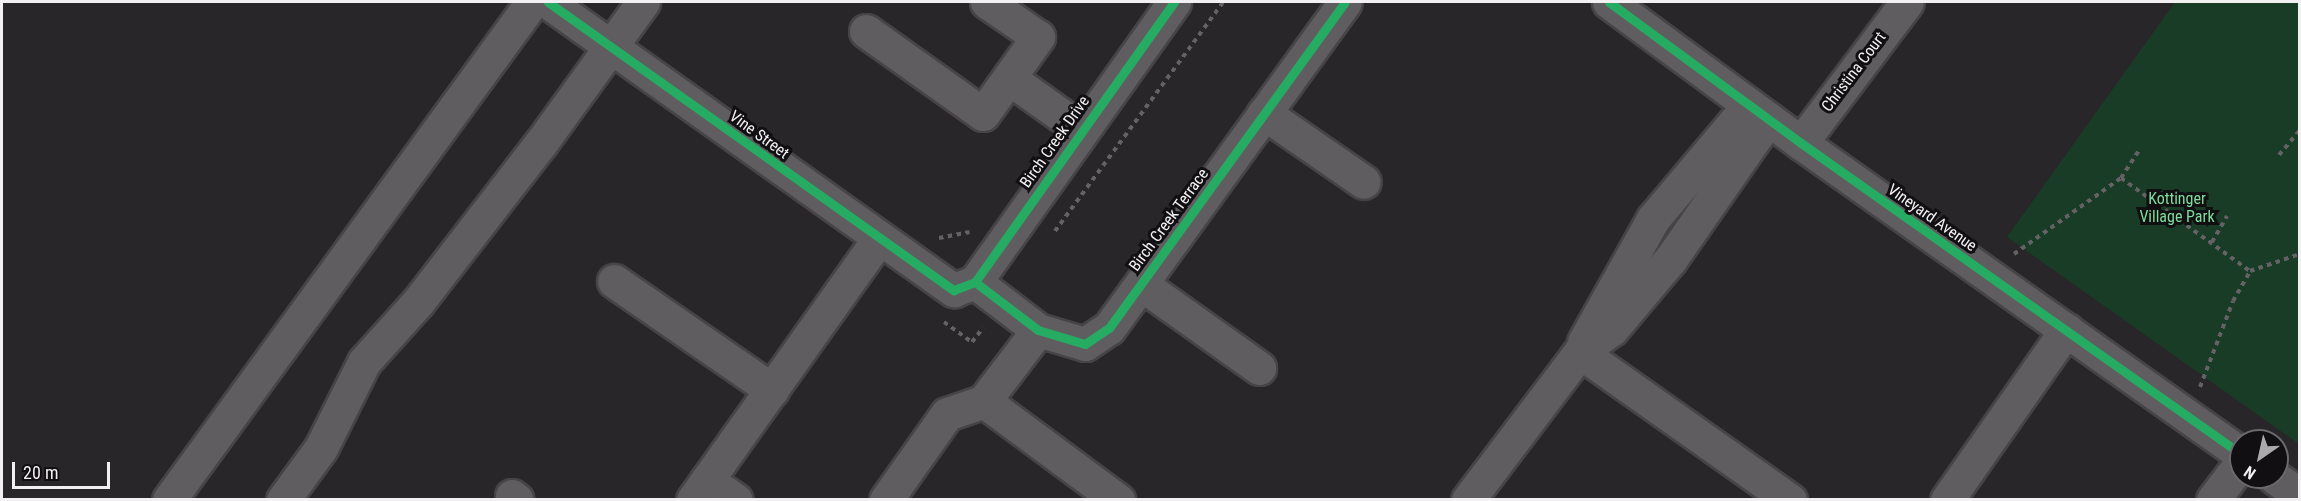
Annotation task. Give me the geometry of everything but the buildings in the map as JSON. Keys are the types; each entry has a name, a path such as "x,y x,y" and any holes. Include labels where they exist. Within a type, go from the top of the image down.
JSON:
{"street":[{"path":"169,500 531,2"},
{"name":"Vine Street","path":"549,2 878,240 964,286"},
{"path":"283,500 321,448 364,362 418,302 643,2"},
{"path":"866,31 983,114 1038,37 987,2"},
{"name":"Birch Creek Drive","path":"964,286 1082,130 1174,2"},
{"name":"Birch Creek Terrace","path":"964,286 1002,304 1038,330 1084,344 1109,328 1345,2"},
{"name":"Vineyard Avenue","path":"1609,2 1801,143 2229,445"},
{"name":"Christina Court","path":"1801,143 1907,2"},
{"path":"1009,78 1082,130"},
{"path":"1468,500 1580,352 1589,327 1653,219 1759,112"},
{"path":"1264,113 1364,182"},
{"path":"736,500 700,490 878,240"},
{"path":"614,281 771,390"},
{"path":"1141,284 1259,368"},
{"path":"886,500 947,414 984,401 1038,330"},
{"path":"1947,500 2066,330"},
{"path":"1580,352 1790,500"},
{"path":"984,401 1118,500"},
{"path":"2213,500 2229,479"}],"path":[{"path":"1050,238 1223,2"},
{"path":"2279,155 2300,130"},
{"path":"1987,275 2121,178 2139,150"},
{"path":"2121,178 2250,271"},
{"path":"2212,242 2227,216"},
{"path":"2189,415 2233,301 2250,271 2300,254"},
{"path":"972,342 1002,304"}],"green space":[{"name":"Kottinger Village Park","path":"2175,2 2299,2 2299,444 2289,437 2289,429 2278,429 2007,237"}],"cycle path":[{"path":"548,2 954,290 975,282 1174,2"},
{"path":"975,282 1038,330 1085,344 1109,328 1345,2"},
{"path":"1609,2 1801,143 2229,446"}]}
